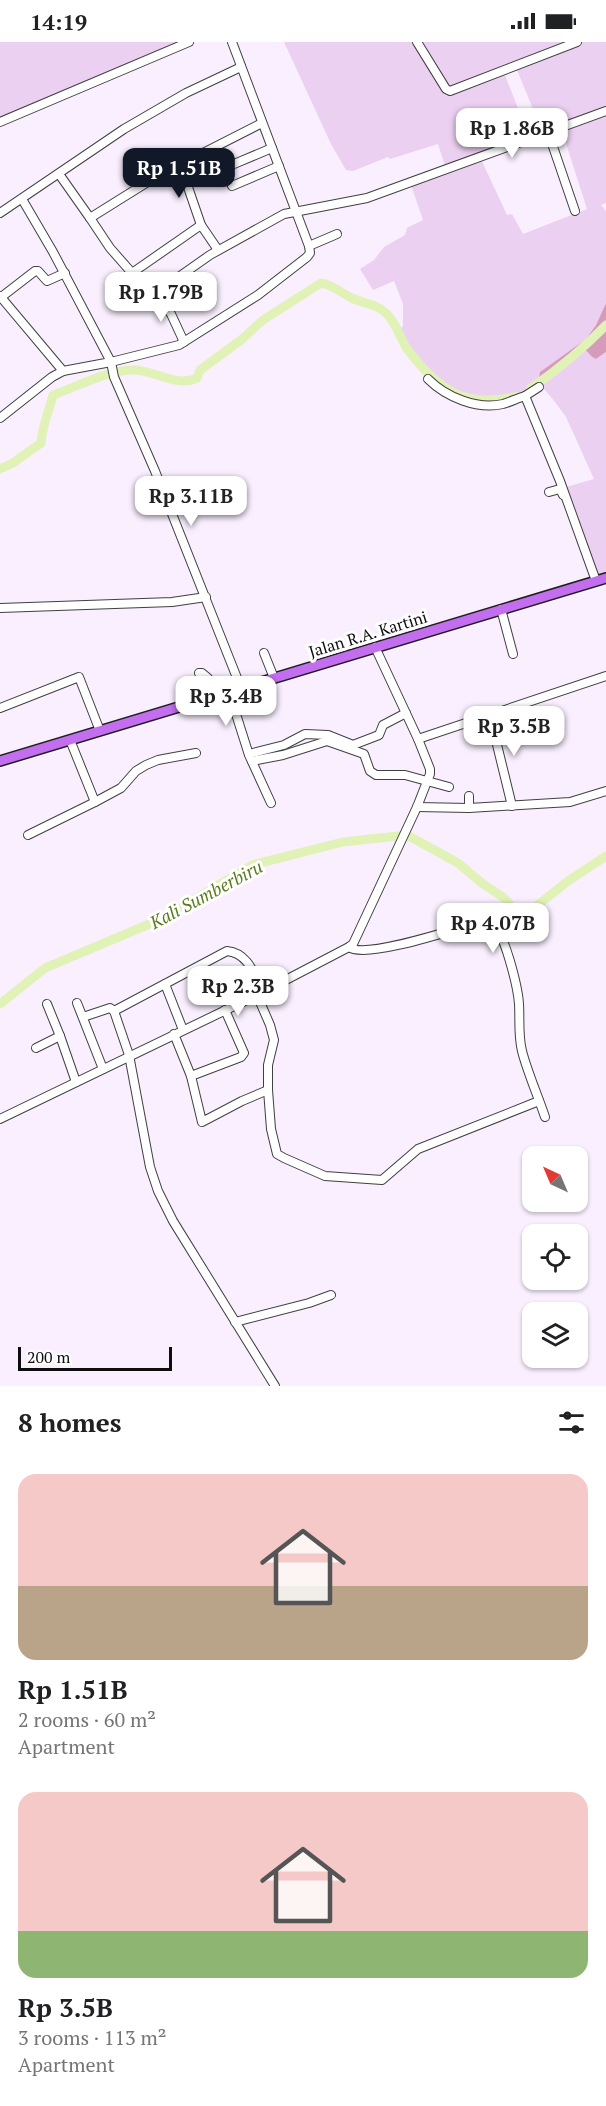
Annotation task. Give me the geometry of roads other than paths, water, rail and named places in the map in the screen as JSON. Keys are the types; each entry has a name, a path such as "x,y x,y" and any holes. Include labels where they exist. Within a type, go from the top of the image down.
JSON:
{"main road":[{"name":"Jalan R.A. Kartini","path":"0,761 599,580"}],"street":[{"path":"0,122 189,42"},
{"path":"0,418 63,371 112,370 184,342 258,294 310,253 232,42"},
{"path":"417,42 446,89 450,91 578,42"},
{"path":"0,213 124,129 186,93 241,67"},
{"path":"156,293 218,250 284,214 360,200 606,111"},
{"path":"90,218 154,178 262,123"},
{"path":"548,132 575,211"},
{"path":"234,164 272,148"},
{"path":"180,164 201,225 218,250"},
{"path":"232,186 279,166"},
{"path":"59,174 110,248 132,273 156,293 171,314 184,342"},
{"path":"22,199 65,273 112,370 241,688"},
{"path":"132,273 201,225"},
{"path":"309,246 338,234"},
{"path":"63,371 0,297 35,271 38,271 47,281 65,273"},
{"path":"428,379 441,391 478,404 501,404 525,396 539,387"},
{"path":"525,396 599,580"},
{"path":"549,492 560,489 562,491 599,580"},
{"path":"0,608 172,602 206,597"},
{"path":"501,609 513,654"},
{"path":"0,1119 260,993 353,944 417,807 430,769 375,647"},
{"path":"264,653 274,678"},
{"path":"199,673 208,678 215,696"},
{"path":"0,708 79,677 100,731"},
{"path":"418,740 605,679"},
{"path":"229,692 250,757 271,803"},
{"path":"250,757 284,745 300,735 327,738 353,745 379,735 383,725 406,712"},
{"path":"490,716 512,806"},
{"path":"250,757 293,752 327,738 364,754 370,771 376,775 405,775 428,779 449,787"},
{"path":"70,740 95,802"},
{"path":"28,835 121,788 136,771 146,765 158,760 196,753"},
{"path":"417,807 469,804 512,806 570,802 606,791"},
{"path":"349,947 355,951 383,949 480,922 489,921 493,924 500,934 510,964 519,1003 519,1037 522,1052 545,1117"},
{"path":"114,1011 222,953 236,952 245,958 260,993 274,1040 268,1065 268,1090 271,1129 276,1150 284,1158 327,1176 380,1181 387,1178 418,1149 538,1102"},
{"path":"165,984 183,1030"},
{"path":"77,1003 103,1069"},
{"path":"48,1004 76,1082"},
{"path":"83,1017 110,1008 114,1011 129,1055 151,1171 173,1221 275,1386"},
{"path":"191,1076 241,1057 244,1053 225,1010"},
{"path":"174,1034 191,1076 202,1122 268,1090"},
{"path":"36,1048 60,1036"},
{"path":"235,1322 331,1295"}],"waterway":[{"path":"0,469 13,463 41,443 53,395 103,376 124,371 142,371 174,380 190,381 197,378 200,370 241,340 263,320 321,283 383,311 390,318 405,346 419,364 443,386 455,393 483,400 518,396"},
{"path":"530,389 570,359 606,325"},
{"name":"Kali Sumberbiru","path":"0,1004 45,968 159,920 252,865 343,842 407,835 458,863 503,897 513,908 534,908 568,881 606,856"}]}
